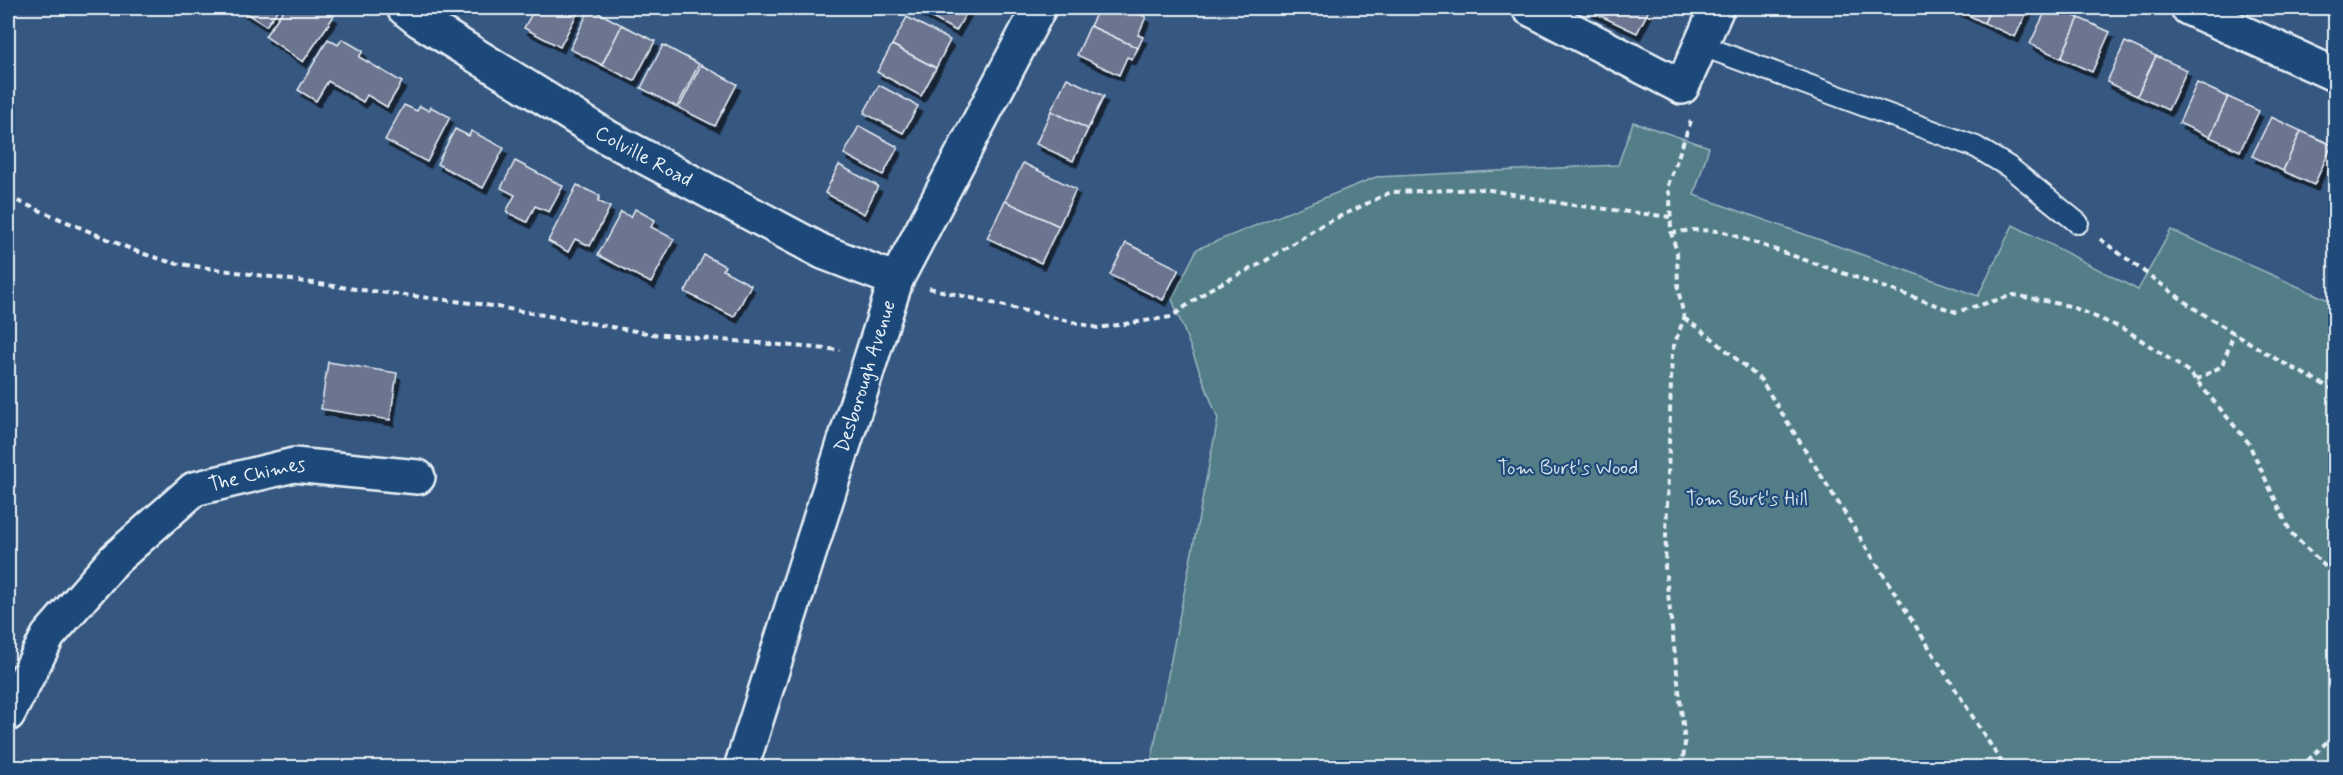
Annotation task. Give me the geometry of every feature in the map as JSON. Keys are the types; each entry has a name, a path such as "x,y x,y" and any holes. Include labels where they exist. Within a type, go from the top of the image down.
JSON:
{"street":[{"name":"Colville Road","path":"404,8 419,20 607,137 823,252 896,280"},
{"name":"Desborough Avenue","path":"741,768 896,280 1039,8"},
{"path":"1529,8 1682,87 1717,8"},
{"path":"2188,8 2336,75"},
{"name":"The Chimes","path":"8,714 48,636 115,560 194,489 294,465 418,477"}],"lane":[{"path":"1700,45 1976,147 2009,167 2078,223"}],"path":[{"path":"1682,87 1699,99 1667,188 1670,195 1671,233 1677,252 1678,288 1684,318 1672,351 1665,567 1685,743 1682,768"},
{"path":"896,280 1098,328 1171,317 1210,289 1262,263 1322,225 1391,192 1485,189 1565,204 1670,218"},
{"path":"8,197 138,252 173,263 480,304 652,334 872,352"},
{"path":"2078,223 2192,307 2336,392"},
{"path":"1671,233 1692,230 1721,231 1956,312 2014,295 2070,306 2127,330 2189,372 2196,380 2248,442 2291,532 2336,578"},
{"path":"1684,318 1713,339 1761,380 2005,768"},
{"path":"2196,380 2222,366 2234,333"},
{"path":"2300,768 2336,733"}],"green space":[{"name":"Tom Burt's Wood","path":"1633,122 1709,147 1694,195 1978,296 2013,225 2138,290 2171,230 2335,303 2335,767 1150,767 1218,419 1172,299 1197,249 1376,177 1618,165"}],"building":[{"path":"238,8 279,8 266,26"},
{"path":"285,8 320,8 334,16 303,62 265,36"},
{"path":"535,8 580,8 560,47 524,28"},
{"path":"590,8 622,25 602,65 570,49"},
{"path":"914,8 969,8 956,31"},
{"path":"1099,8 1126,8 1146,17 1138,35 1143,37 1138,48 1090,26"},
{"path":"1592,8 1650,8 1637,33 1590,11"},
{"path":"1954,8 1991,8 1984,23"},
{"path":"1991,8 2029,8 2015,37 1984,23"},
{"path":"2047,8 2056,8 2079,18 2061,58 2030,44"},
{"path":"907,17 950,40 936,68 892,45"},
{"path":"2079,18 2110,32 2092,72 2061,58"},
{"path":"622,25 655,41 634,81 602,65"},
{"path":"1090,26 1138,48 1132,59 1127,57 1119,75 1077,55"},
{"path":"328,39 338,45 342,39 363,51 359,57 402,82 387,107 367,95 363,102 328,81 316,101 298,90"},
{"path":"2125,42 2156,56 2137,96 2107,82"},
{"path":"663,45 699,64 677,107 641,88"},
{"path":"892,45 936,68 921,96 877,72"},
{"path":"2156,56 2187,70 2168,110 2137,96"},
{"path":"701,65 737,84 715,126 679,108"},
{"path":"1067,78 1104,96 1088,129 1051,111"},
{"path":"2197,83 2228,97 2210,137 2179,123"},
{"path":"879,85 918,106 903,133 864,113"},
{"path":"2228,97 2259,111 2240,151 2210,137"},
{"path":"404,105 417,111 420,106 429,111 431,107 450,117 427,162 385,140"},
{"path":"1051,111 1088,129 1073,161 1036,144"},
{"path":"2271,117 2301,131 2283,171 2252,156"},
{"path":"859,126 898,147 883,175 844,154"},
{"path":"455,129 469,136 471,131 504,148 483,188 437,164"},
{"path":"2301,131 2332,145 2314,185 2283,171"},
{"path":"515,161 563,186 549,212 535,206 527,222 506,212 515,195 501,188"},
{"path":"1023,163 1076,189 1059,226 1005,201"},
{"path":"839,165 878,186 864,214 825,193"},
{"path":"2336,174 2336,194 2328,191"},
{"path":"577,185 600,196 598,201 610,207 590,246 575,239 568,252 548,241"},
{"path":"1005,201 1059,226 1041,263 987,238"},
{"path":"635,209 655,220 651,227 674,239 651,283 598,255 621,212 631,217"},
{"path":"1126,243 1179,269 1163,300 1110,275"},
{"path":"704,255 725,266 723,270 751,285 734,317 685,292"},
{"path":"328,362 397,373 390,420 321,409"}],"park label":[{"name":"Tom Burt's Hill","path":"1747,499"}]}
